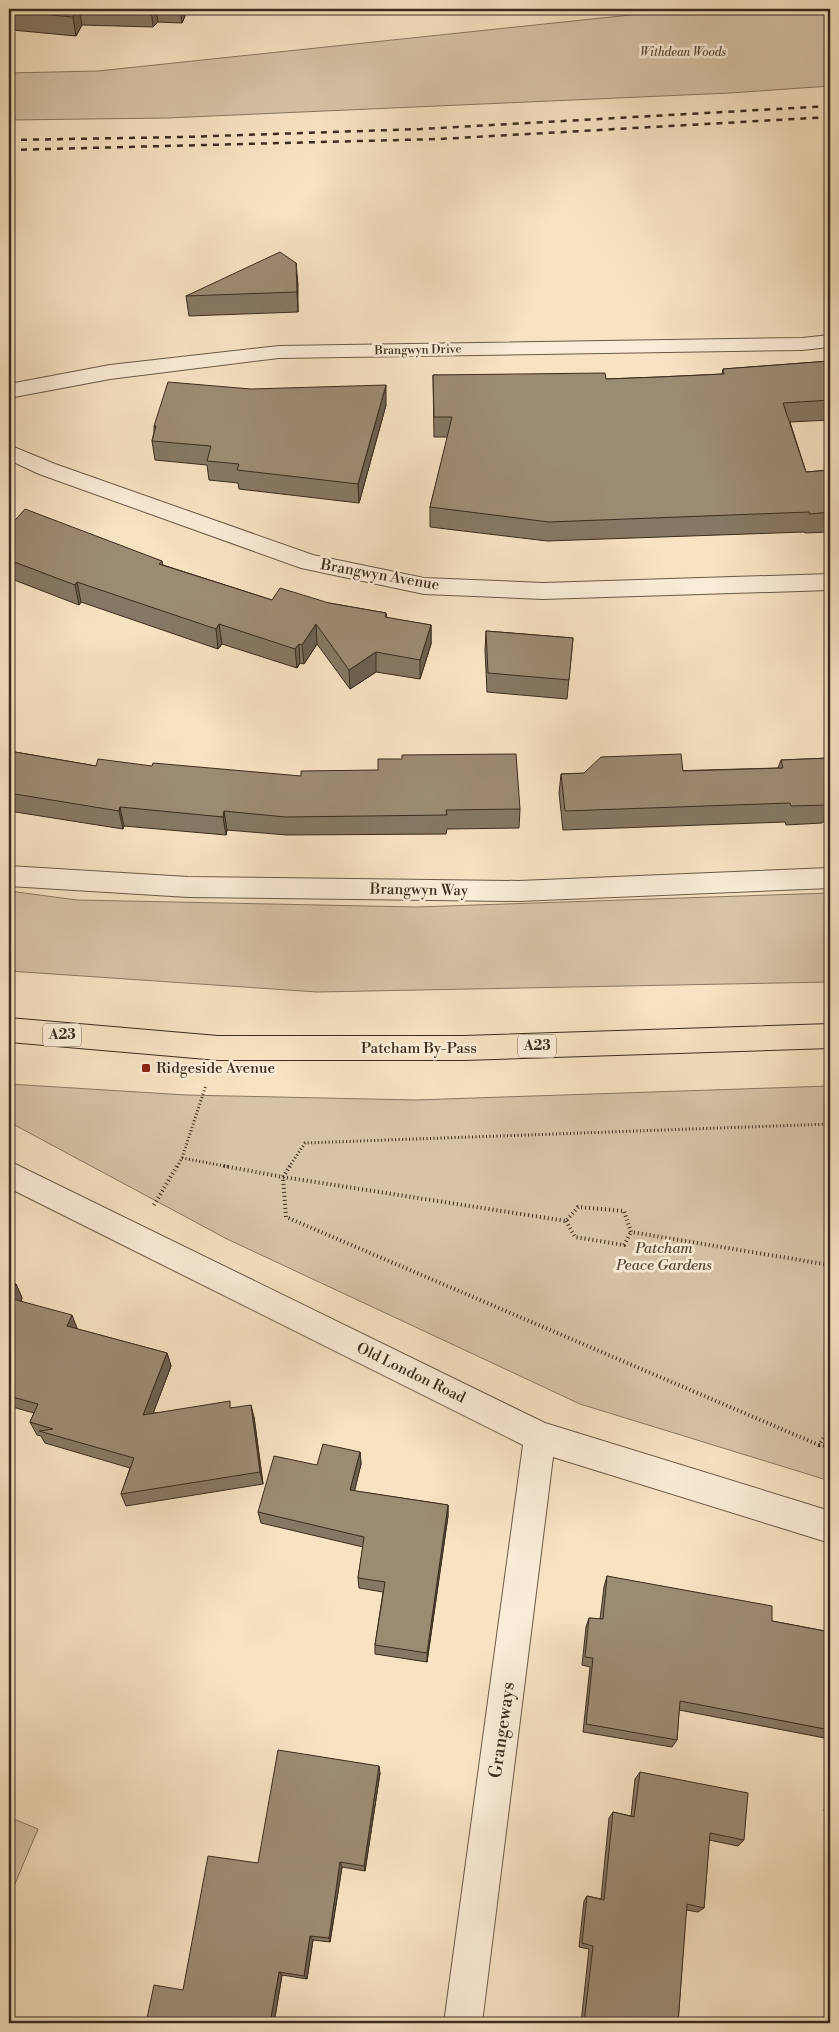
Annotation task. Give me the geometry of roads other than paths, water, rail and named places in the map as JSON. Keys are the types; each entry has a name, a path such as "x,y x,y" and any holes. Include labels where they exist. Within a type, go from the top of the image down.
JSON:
{"highway":[{"name":"Patcham By-Pass","path":"9,1030 218,1048 464,1048 830,1036"}],"street":[{"name":"Brangwyn Drive","path":"9,391 110,372 280,352 802,344 830,341"},
{"name":"Brangwyn Avenue","path":"9,452 47,469 309,562 424,586 542,591 830,582"},
{"name":"Brangwyn Way","path":"9,876 188,887 519,891 830,878"},
{"name":"Old London Road","path":"9,1174 540,1437 830,1527"},
{"name":"Grangeways","path":"463,2023 540,1437"}],"railway":[{"path":"9,140 184,137 421,129 830,106"},
{"path":"9,150 439,139 830,117"}],"place":[{"name":"Ridgeside Avenue","path":"146,1068"}],"park label":[{"name":"Withdean Woods","path":"683,52"},
{"name":"Patcham Peace Gardens","path":"664,1256"}]}
